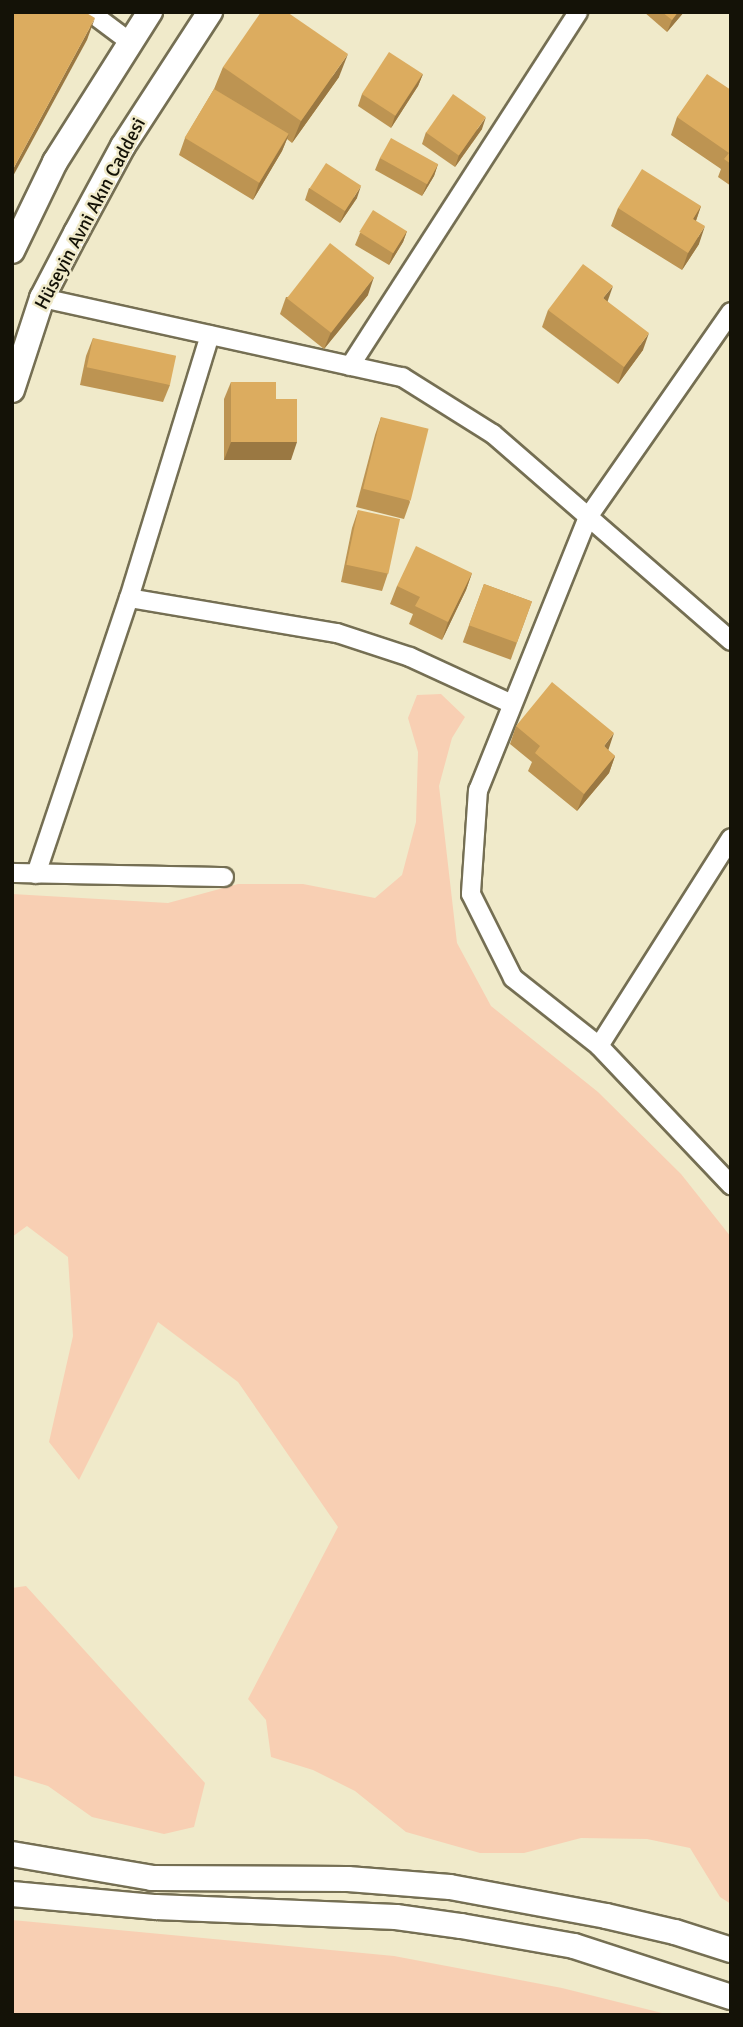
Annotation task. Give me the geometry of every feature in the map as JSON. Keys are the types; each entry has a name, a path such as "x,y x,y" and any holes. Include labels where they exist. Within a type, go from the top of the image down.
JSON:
{"main road":[{"path":"12,251 55,162 150,12"},
{"name":"Hüseyin Avni Akın Caddesi","path":"12,390 42,298 123,146 210,12"},
{"path":"12,1854 152,1878 348,1879 450,1887 606,1916 675,1932 731,1950"},
{"path":"12,1894 156,1907 396,1917 461,1926 573,1947 731,1997"}],"street":[{"path":"90,12 130,42"},
{"path":"350,366 578,12"},
{"path":"42,298 402,377 493,434 731,641"},
{"path":"731,312 588,517 478,790 471,894 513,978 599,1046 731,1185"},
{"path":"36,874 129,598 210,335"},
{"path":"129,598 337,632 410,657 512,704"},
{"path":"599,1046 731,838"},
{"path":"12,873 224,877"}],"shaded area":[{"path":"441,694 465,717 452,738 439,786 457,943 491,1006 598,1092 681,1174 731,1237 731,1904 720,1897 690,1848 647,1839 581,1838 524,1853 480,1853 406,1832 355,1791 313,1770 271,1757 266,1720 248,1699 338,1527 238,1382 158,1322 79,1480 49,1442 73,1336 68,1257 27,1226 12,1237 12,894 168,903 238,884 303,884 375,898 402,875 416,822 418,752 408,718 417,695"},
{"path":"26,1586 205,1783 194,1827 164,1834 92,1817 48,1786 12,1775 12,1588"},
{"path":"12,1920 394,1956 562,1988 670,2015 12,2015"}],"building":[{"path":"12,12 85,12 95,18 12,171"},
{"path":"261,12 287,12 348,54 301,121 223,67"},
{"path":"662,12 678,12 672,20"},
{"path":"389,52 423,74 395,116 362,94"},
{"path":"707,74 731,90 731,164 724,159 729,153 677,117"},
{"path":"214,89 289,134 259,183 185,138"},
{"path":"453,94 486,117 459,155 426,133"},
{"path":"391,138 438,164 427,184 380,158"},
{"path":"326,163 361,186 345,211 310,188"},
{"path":"642,169 701,206 693,219 705,226 688,253 618,208"},
{"path":"373,210 407,231 393,253 359,232"},
{"path":"330,243 374,277 331,333 287,298"},
{"path":"583,264 613,286 603,298 649,333 624,367 548,310"},
{"path":"93,338 176,356 170,385 87,367"},
{"path":"231,382 276,382 276,399 297,399 297,442 231,442"},
{"path":"381,417 429,429 411,501 363,489"},
{"path":"358,510 400,519 388,574 346,565"},
{"path":"416,546 472,573 448,622 415,606 420,597 397,586"},
{"path":"484,584 532,601 517,643 469,625"},
{"path":"552,682 614,733 604,746 615,756 584,794 535,753 540,746 516,726"}]}
